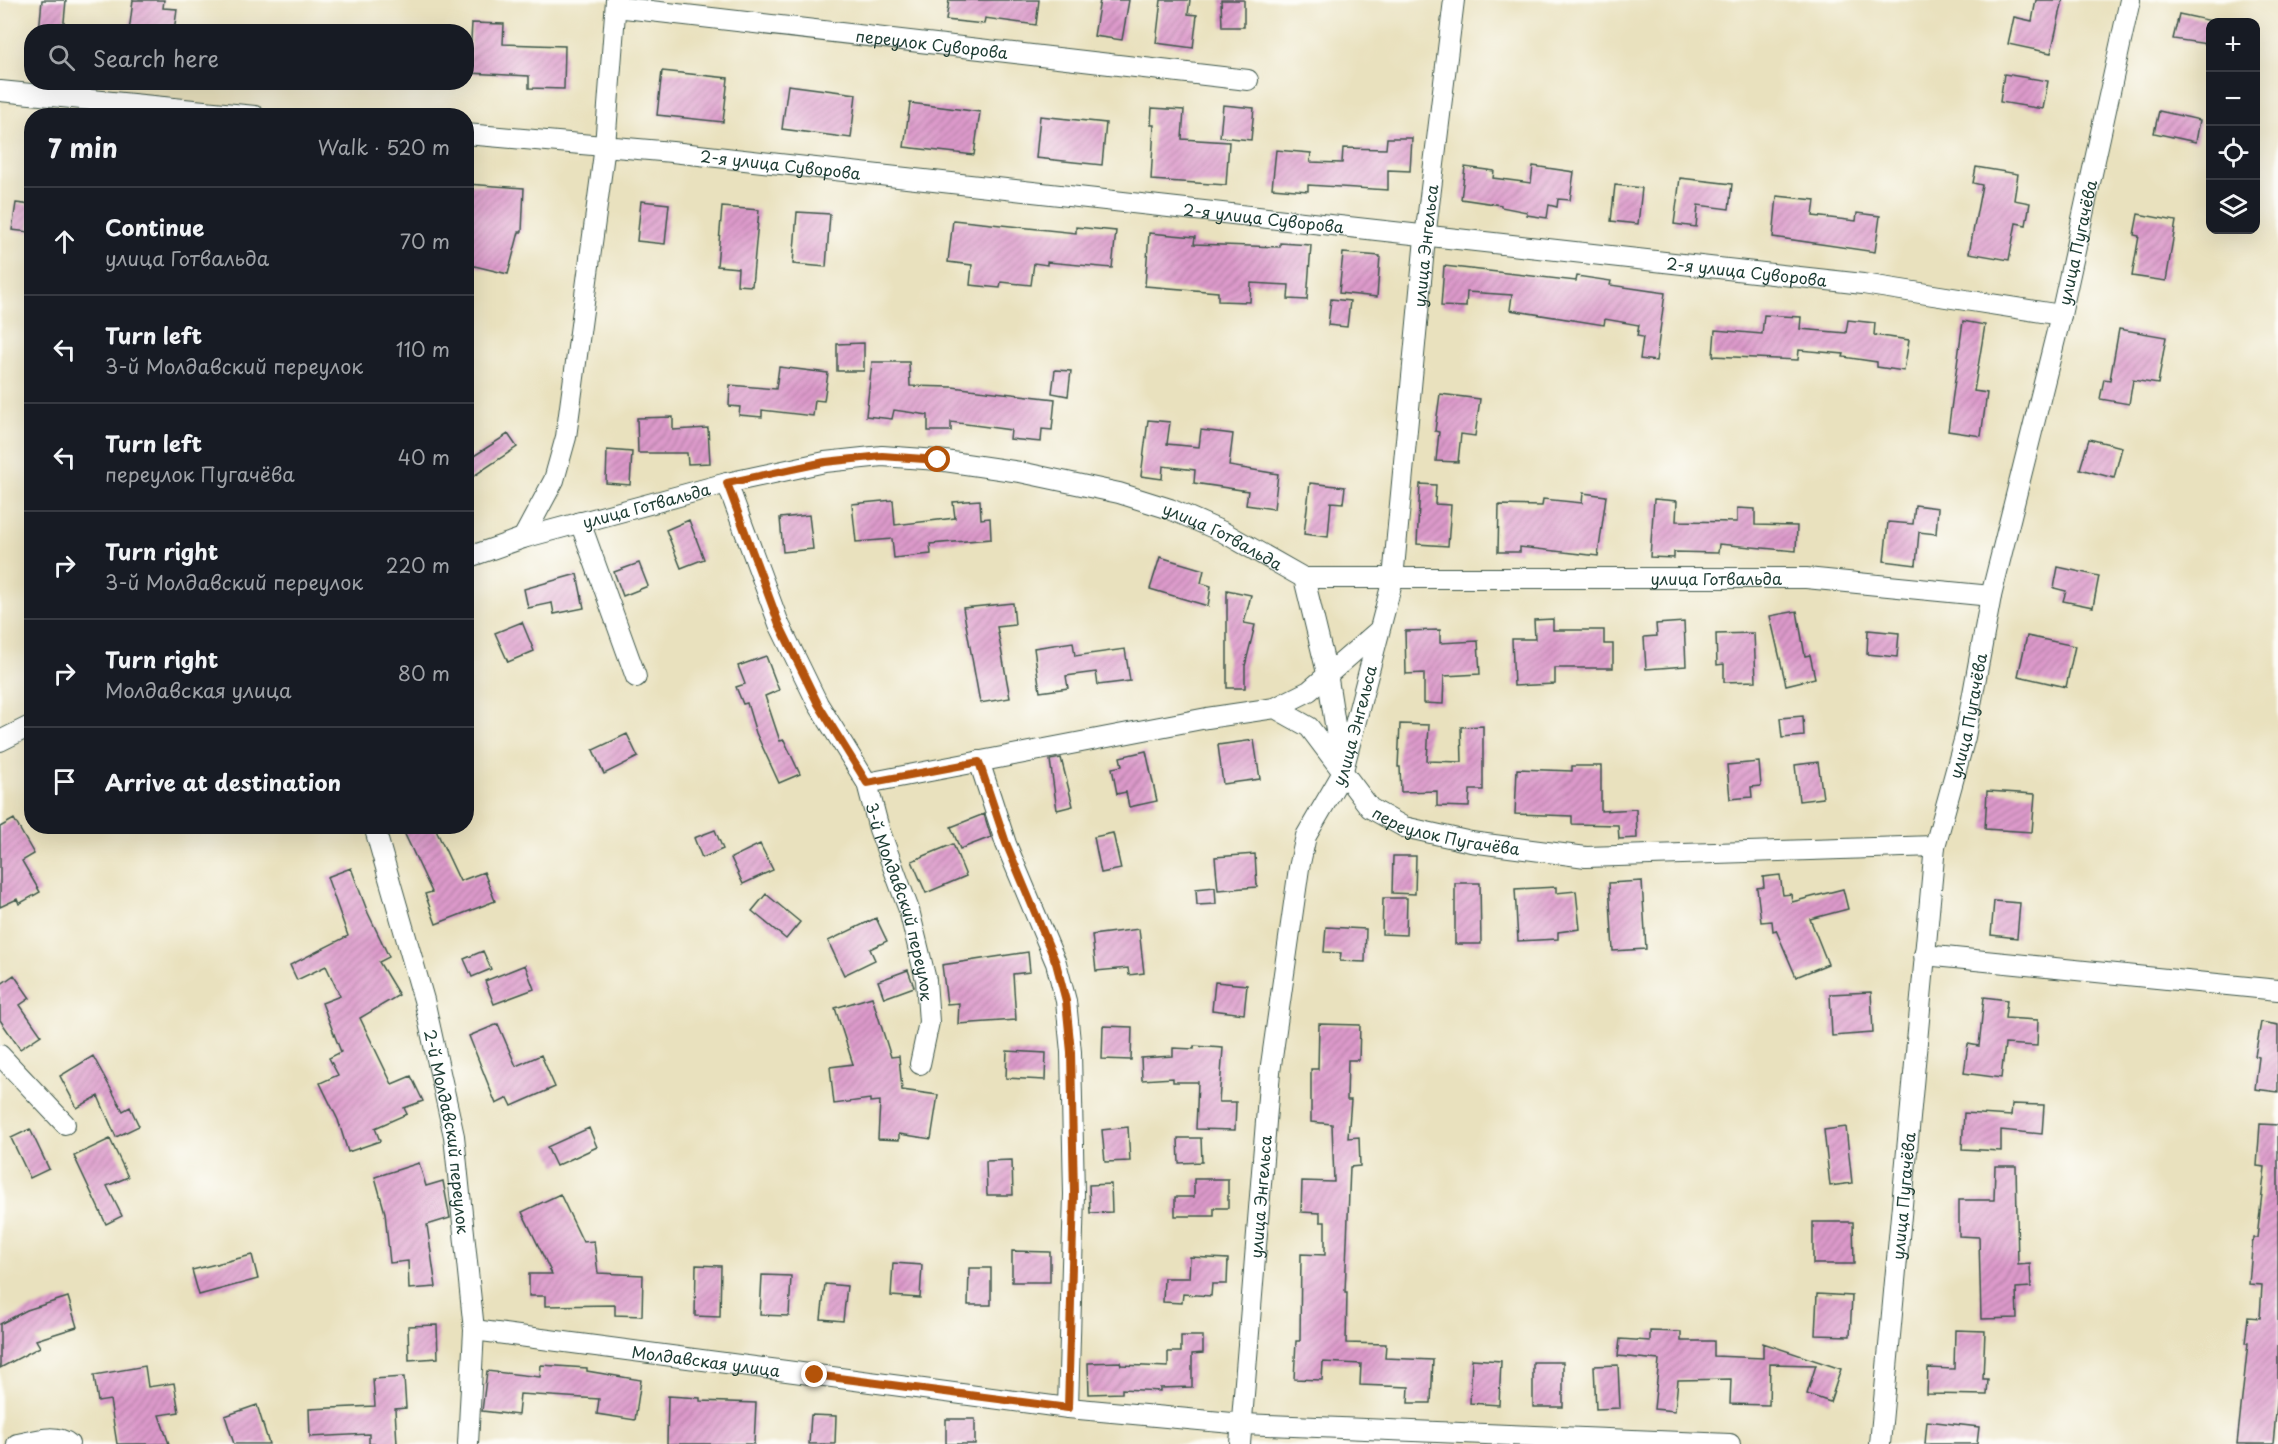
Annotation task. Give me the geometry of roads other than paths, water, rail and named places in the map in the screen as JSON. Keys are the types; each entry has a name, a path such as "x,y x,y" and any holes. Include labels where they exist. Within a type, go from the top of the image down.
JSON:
{"street":[{"name":"улица Энгельса","path":"1240,1444 1270,1072 1299,868 1306,836 1342,774 1393,579 1425,238 1454,0"},
{"name":"улица Пугачёва","path":"1880,1444 1935,846 1965,737 1991,596 2061,315 2130,0"},
{"name":"переулок Суворова","path":"616,3 1248,80"},
{"path":"523,538 554,480 566,437 605,146 616,3"},
{"path":"0,91 173,108"},
{"name":"2-я улица Суворова","path":"474,135 605,146 1425,238 1863,284 2061,315"},
{"name":"улица Готвальда","path":"474,555 523,538 727,483 825,462 882,456 938,460 1020,471 1119,493 1170,509 1223,532 1304,578 1806,578 1991,596"},
{"name":"3-й Молдавский переулок","path":"727,483 779,624 818,704 867,783 879,829 909,910 926,980 929,1022 920,1064"},
{"path":"580,522 636,677"},
{"path":"1304,578 1327,673 1342,774"},
{"path":"867,783 1207,717 1275,708 1308,691 1378,631"},
{"name":"переулок Пугачёва","path":"1275,708 1309,726 1342,774 1370,808 1404,827 1471,842 1586,857 1935,846"},
{"path":"0,741 24,729"},
{"path":"979,762 1006,843 1056,963 1066,1001 1071,1052 1074,1194 1068,1408"},
{"name":"2-й Молдавский переулок","path":"376,834 424,1000 454,1136 474,1330 468,1444"},
{"path":"1924,955 2278,990"},
{"path":"0,1054 66,1124"},
{"name":"Молдавская улица","path":"474,1330 1068,1408 1243,1424 1730,1444"},
{"path":"17,1444 63,1439 69,1444"}]}
